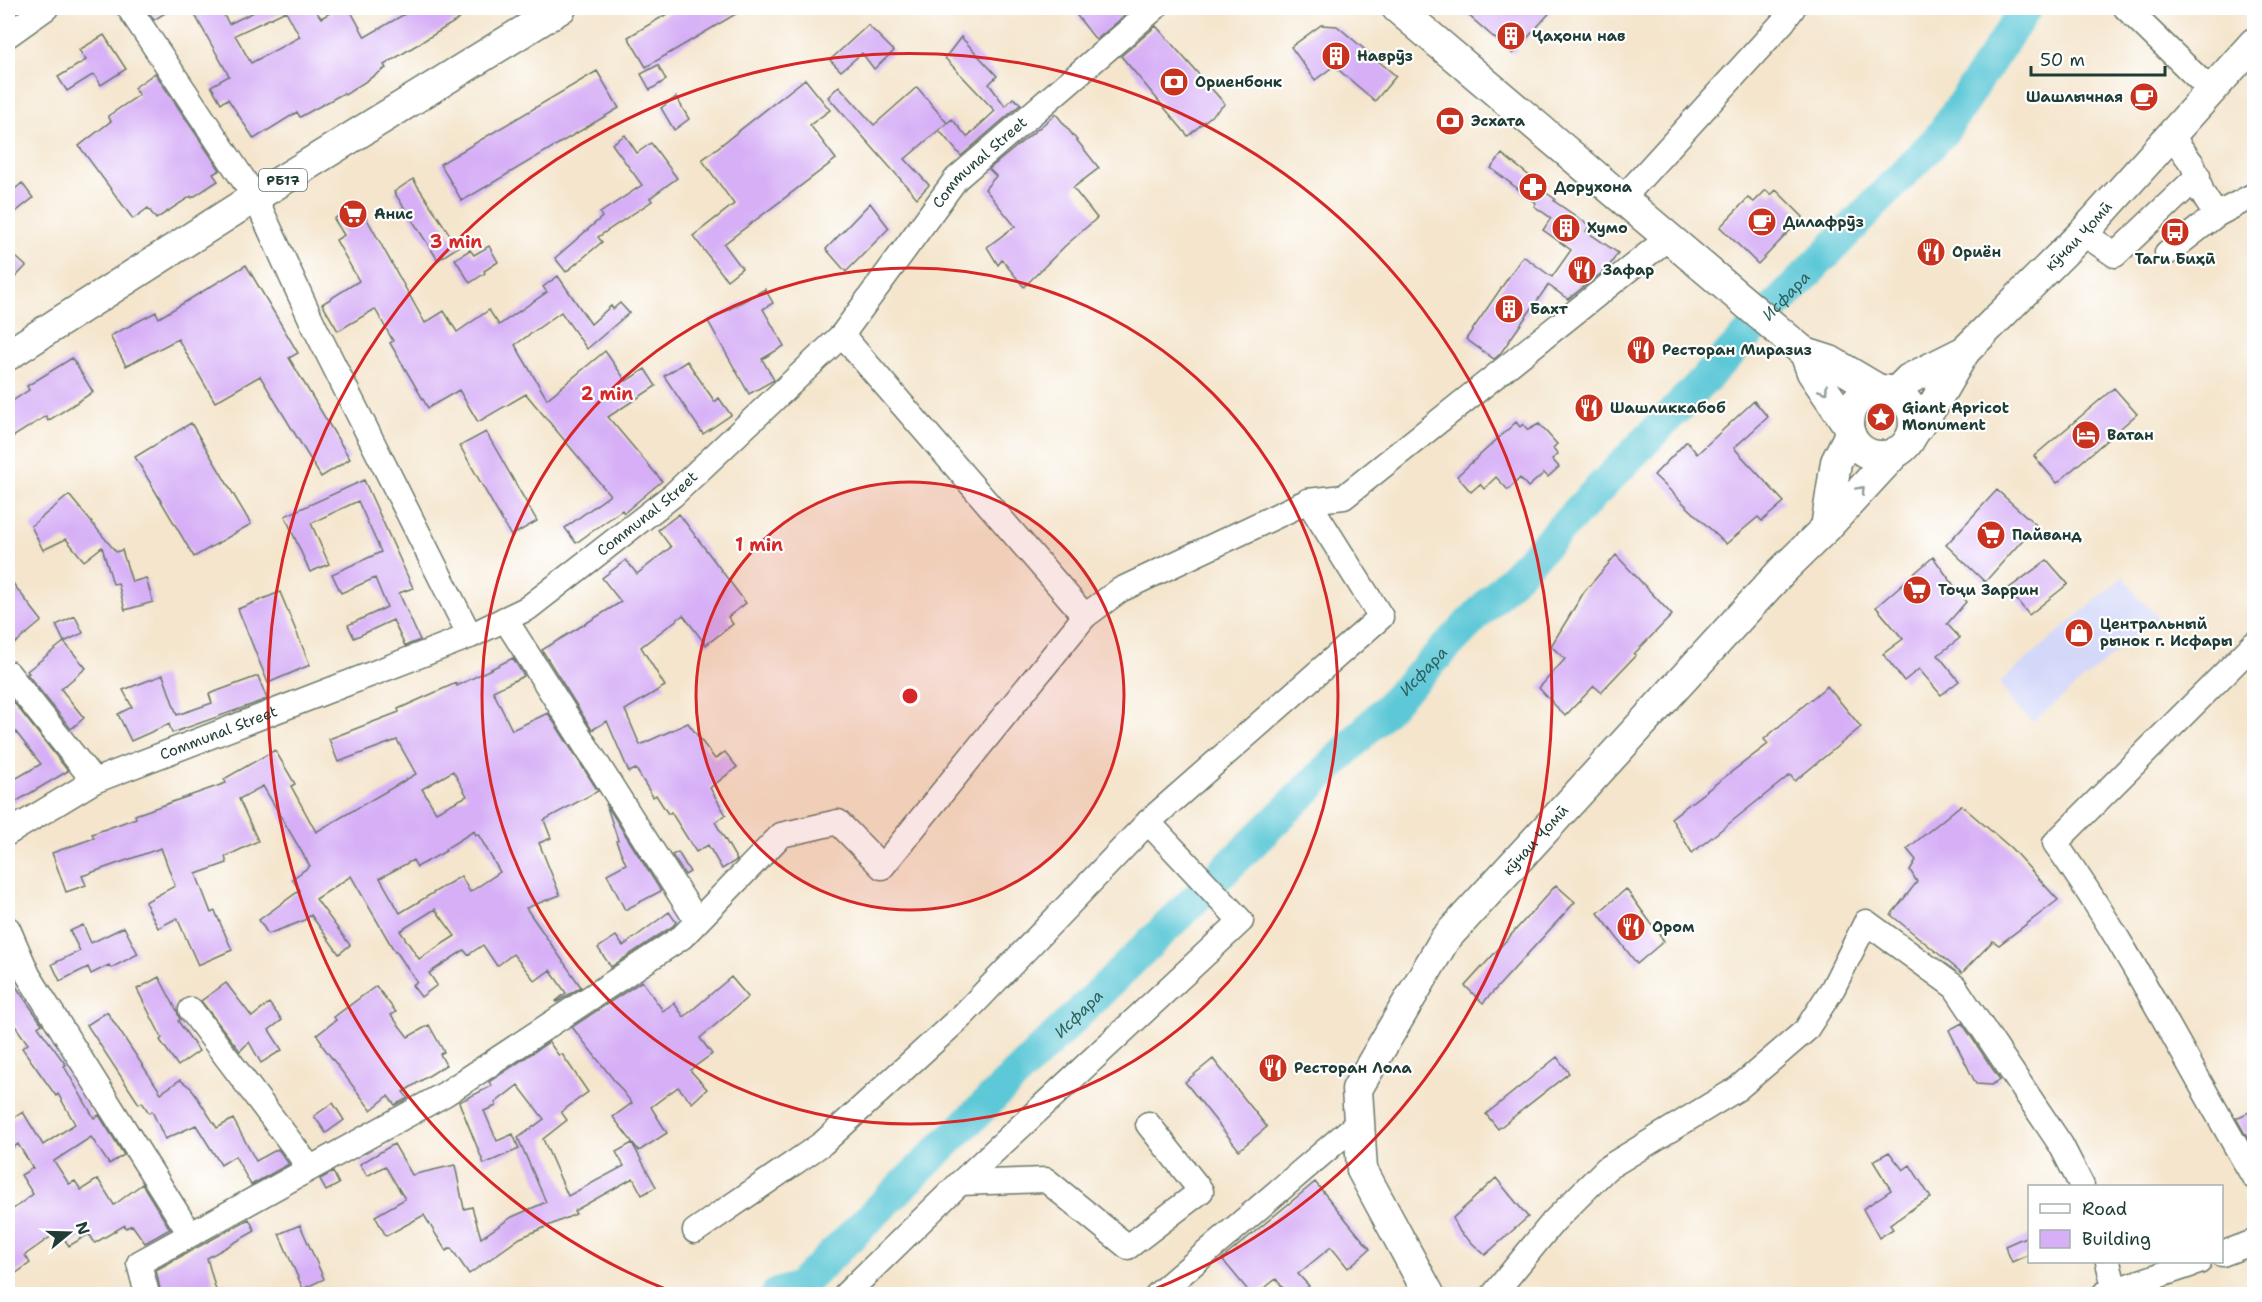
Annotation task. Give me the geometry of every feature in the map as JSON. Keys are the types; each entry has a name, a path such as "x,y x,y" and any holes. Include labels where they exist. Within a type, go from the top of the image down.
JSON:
{"main road":[{"name":"РБ17","path":"8,354 255,197 561,8"},
{"path":"1397,8 1799,348 1830,361 1910,407 1914,425 1904,444 1886,456 1864,452 1856,446 1849,430 1799,348"},
{"name":"кӯчаи Ҷомӣ","path":"1429,1294 1362,1170 1357,1089 1445,939 1782,571 1826,528 1904,444 1934,404 1965,351 2083,233 2254,43"},
{"path":"1826,528 1836,462 1849,430 1853,405 1860,398 1887,392 1965,351"}],"street":[{"path":"8,35 46,8"},
{"path":"129,8 255,197 315,328 470,636"},
{"name":"Communal Street","path":"8,833 94,781 470,636 528,608 674,495 842,335 956,179 1155,8"},
{"path":"1622,199 1783,22 1793,8"},
{"path":"2126,8 2210,90"},
{"path":"2171,135 2193,165 2202,193 2216,215"},
{"path":"2083,233 2115,255 2198,176"},
{"path":"2167,253 2216,215 2254,195"},
{"path":"147,1294 139,1263 445,1094 682,937 781,835 838,822 882,867 1085,616 1120,590 1308,501 1344,497 1668,238"},
{"path":"842,335 1085,616"},
{"path":"695,1231 823,1143 964,1014 1381,617 1308,501"},
{"path":"505,619 698,921"},
{"path":"2254,645 2055,843 2126,954 2254,1177"},
{"path":"8,673 94,781"},
{"path":"846,1294 960,1183 1241,921 1155,830"},
{"path":"1494,1294 1553,1222 1607,1168 1737,1089 1806,1030 1833,988 1866,922 1955,987 2061,1145 2081,1185"},
{"path":"8,929 28,975 190,1234"},
{"path":"191,1010 310,1168"},
{"path":"1158,1294 1359,1122"},
{"path":"960,1183 1046,1180 1128,1246 1201,1191 1148,1124"},
{"path":"2223,1254 2254,1242"},
{"path":"2108,1263 2109,1293 2196,1263"}],"shaded area":[{"path":"2124,576 2139,598 2158,617 2033,722 2016,707 1999,683"}],"building":[{"path":"146,8 173,8 154,20"},
{"path":"191,8 220,8 229,24 262,8 314,8 321,18 339,8 349,8 365,37 415,8 477,8 384,65 386,68 345,95 344,93 300,117 297,112 254,139 228,99 221,103 211,86 229,76","holes":["286,11 300,37 251,63 235,35"]},
{"path":"677,8 746,8 646,67 628,37"},
{"path":"1071,8 1134,8 1096,40"},
{"name":"Ҷаҳони нав","path":"1460,8 1554,8 1513,54"},
{"path":"868,25 894,51 874,69 862,53 841,71 830,60"},
{"name":"Наврӯз","path":"1321,25 1337,26 1396,76 1375,101 1334,66 1315,80 1291,47"},
{"name":"Ориенбонк","path":"1156,26 1225,104 1188,136 1121,56"},
{"path":"104,35 126,69 101,85 94,74 67,91 58,77 86,60 79,50"},
{"path":"961,37 997,76 989,84 1005,106 1013,98 1021,104 961,156 939,130 952,119 967,137 995,111 945,58"},
{"path":"658,65 666,80 650,90 641,74"},
{"path":"597,71 619,108 462,201 440,164"},
{"path":"155,73 220,170 213,174 218,181 156,219 148,208 133,219 79,146 111,121 108,116 139,95 134,88"},
{"path":"805,79 830,110 810,125 836,159 724,244 742,268 727,280 693,236 734,204 702,160"},
{"path":"839,86 874,125 917,87 947,123 905,159 929,185 917,198 828,97"},
{"path":"676,97 689,119 674,130 661,108"},
{"path":"1056,114 1099,168 1073,188 1097,218 1024,287 1002,260 998,265 987,247 1015,226 985,189 996,176 989,169"},
{"path":"625,135 637,153 651,143 677,178 650,198 652,201 598,237 602,242 566,272 555,258 602,217 600,213 642,185 612,144"},
{"path":"1502,154 1532,178 1529,181 1590,226 1586,231 1618,253 1608,268 1568,299 1548,285 1500,354 1494,359 1466,339 1523,256 1552,277 1571,250 1543,230 1551,218 1534,206 1536,203 1491,168"},
{"path":"413,179 458,247 438,260 394,192"},
{"path":"22,183 33,198 8,218 8,195"},
{"name":"Дилафрӯз","path":"1766,190 1771,195 1776,190 1803,217 1758,264 1720,227 1748,198 1754,202"},
{"path":"358,203 425,323 444,311 457,332 489,310 499,325 547,292 543,287 558,276 591,324 611,306 613,309 620,303 629,313 587,349 561,312 515,345 547,399 605,351 626,381 645,369 656,386 608,417 662,481 624,513 622,510 576,543 565,528 610,495 526,394 478,422 459,390 428,408 390,343 393,341 375,309 338,331 322,304 359,281 336,240 344,235 334,219"},
{"path":"870,203 889,228 846,272 826,249"},
{"path":"489,246 498,262 470,283 455,259 470,250 474,255"},
{"path":"8,250 26,266 8,285"},
{"path":"246,265 298,353 289,358 350,459 321,477 260,376 215,402 178,339 126,366 110,336 156,312 159,318"},
{"path":"765,289 773,303 763,309 784,346 762,359 774,380 749,394 708,321"},
{"path":"72,358 93,392 48,421 46,416 8,440 8,404 29,390 27,386"},
{"path":"687,361 715,402 719,398 731,415 703,434 664,376"},
{"name":"Ватан","path":"2114,388 2137,414 2057,483 2034,456"},
{"path":"1754,401 1768,417 1734,448 1784,502 1762,521 1758,517 1726,544 1654,475 1687,441 1697,454"},
{"path":"1516,422 1520,427 1523,424 1528,430 1539,424 1557,444 1553,448 1558,454 1552,459 1559,467 1548,477 1544,473 1528,487 1520,478 1508,490 1496,477 1484,489 1480,484 1471,492 1457,476"},
{"path":"191,423 251,524 194,557 135,457"},
{"path":"486,432 537,521 511,536 460,446"},
{"path":"364,480 413,588 399,593 420,640 405,646 393,620 354,638 348,625 387,607 375,578 341,593 332,574 381,552 358,501 311,523 329,564 310,572 285,516"},
{"name":"Пайванд","path":"1997,490 2036,525 1985,582 1946,545"},
{"path":"69,495 116,552 122,550 132,582 146,578 153,602 125,610 118,583 113,584 102,547 84,561 66,539 43,550 31,526"},
{"path":"679,514 746,603 728,617 733,624 706,645 683,615 641,647 665,686 625,710 640,745 688,723 715,759 725,752 737,767 710,788 726,815 715,822 737,860 722,869 708,845 696,852 671,812 668,814 656,795 653,797 636,769 629,772 607,721 592,730 542,650 621,602 602,578 626,560 637,574 671,547 658,530"},
{"path":"1616,555 1672,615 1601,692 1594,686 1565,716 1539,688 1565,659 1551,646 1584,592"},
{"path":"1933,557 1966,602 1947,624 1960,638 1938,655 1959,681 1941,695 1919,669 1904,681 1883,654 1903,639 1876,607"},
{"path":"2047,560 2068,584 2029,615 2008,589"},
{"path":"8,577 42,621 8,649"},
{"path":"280,592 310,665 268,683 238,609"},
{"path":"75,616 83,633 64,642 56,625"},
{"path":"64,642 86,668 61,689 84,718 71,729 27,674 29,673 27,671"},
{"path":"513,658 524,676 493,691 512,730 548,713 598,791 544,820 551,838 539,843 560,895 526,908 581,987 557,1002 566,993 550,970 535,981 513,954 497,966 483,945 468,955 464,950 429,973 437,985 421,997 412,985 417,982 395,952 351,876 316,899 350,945 339,954 311,915 303,921 268,934 259,920 300,890 292,879 310,866 263,786 239,799 258,841 225,857 227,863 196,874 211,913 215,911 232,950 198,965 177,918 158,928 145,902 175,886 161,848 82,876 86,885 66,892 52,853 94,838 92,834 136,818 135,815 226,783 224,779 275,750 295,784 291,786 316,832 416,774 397,740 338,762 329,739 399,712 398,709 456,683 457,686","holes":["453,771 467,796 436,812 422,789","474,831 500,872 470,892 461,876 400,913 380,878 413,860 417,867 446,851 445,849","435,909 455,936 419,959 400,931"]},
{"path":"163,675 177,715 212,703 209,694 258,676 267,699 172,733 169,724 131,741 118,714 132,707 123,690"},
{"path":"1827,686 1861,727 1795,781 1790,775 1692,853 1671,818 1768,744 1764,739"},
{"path":"8,695 68,771 12,804 8,795 8,783 41,764 8,722"},
{"path":"606,804 661,891 625,910 607,874 626,864 616,841 618,840"},
{"path":"1961,805 2011,848 2058,900 1999,945 1993,941 1962,973 1891,915 1917,882 1910,870 1916,860 1907,849"},
{"path":"678,852 690,872 685,875 672,855"},
{"path":"1556,885 1575,902 1483,1003 1465,986"},
{"name":"Ором","path":"1626,889 1664,941 1637,964 1598,913"},
{"path":"669,912 676,922 673,926 611,967 598,948 616,936 623,946"},
{"path":"83,925 91,943 124,927 138,954 111,968 109,965 91,974 88,967 60,981 52,964 80,951 70,931"},
{"path":"8,975 42,1024 38,1027 66,1065 64,1066 94,1118 99,1115 124,1155 109,1164 91,1137 54,1161 69,1184 75,1181 81,1190 98,1179 114,1205 142,1184 170,1229 145,1243 132,1225 126,1228 125,1225 95,1243 89,1234 69,1246 59,1231 25,1255 30,1263 8,1279 8,1213 33,1194 21,1175 33,1168 18,1144 8,1151 8,1122 23,1112 43,1145 75,1124 58,1094 56,1096 22,1048 28,1044 8,1016"},
{"path":"159,977 177,1011 180,1020 178,1021 199,1051 178,1066 160,1040 162,1038 137,989"},
{"path":"731,977 748,997 700,1038 712,1054 690,1070 707,1089 692,1103 678,1087 651,1107 667,1133 639,1151 613,1117 632,1103 572,1027 642,981 663,1011 674,1003 684,1017"},
{"path":"226,983 252,1017 269,1003 282,1020 269,1030 282,1050 261,1063 249,1042 240,1051 201,1001"},
{"path":"376,986 396,1012 391,1015 408,1037 429,1025 444,1052 440,1054 446,1065 403,1092 408,1098 395,1105 388,1096 371,1110 321,1044 317,1035 336,1020 334,1017"},
{"path":"107,1012 161,1093 180,1080 191,1088 217,1128 233,1119 256,1161 278,1149 289,1164 251,1185 235,1156 221,1165 196,1125 165,1139 152,1111 149,1113 142,1102 139,1104 87,1025"},
{"path":"1962,1023 2000,1080 1991,1085 1976,1084 1949,1030"},
{"path":"549,1042 559,1056 562,1054 588,1092 561,1112 567,1120 543,1139 568,1196 624,1166 616,1152 632,1143 656,1187 642,1195 633,1178 574,1211 576,1214 520,1238 469,1274 451,1248 446,1251 424,1215 386,1236 375,1216 405,1199 385,1166 367,1176 360,1164 394,1144 412,1175 455,1165 464,1209 472,1207 481,1238 512,1217 546,1202 518,1138 544,1119 518,1085 495,1103 496,1106 484,1111 497,1141 513,1134 519,1149 484,1164 459,1102 492,1086 489,1082"},
{"path":"1557,1057 1569,1073 1498,1129 1486,1114"},
{"path":"1213,1059 1267,1127 1239,1150 1185,1082"},
{"path":"333,1103 344,1120 326,1133 314,1116"},
{"path":"2254,1110 2254,1150 2236,1118"},
{"path":"1889,1152 1903,1170 1910,1165 1931,1198 1890,1225 1893,1229 1879,1238 1863,1209 1891,1190 1873,1161"},
{"path":"333,1172 339,1184 326,1191 320,1179"},
{"path":"1496,1178 1528,1217 1485,1255 1460,1232 1453,1218"},
{"path":"1315,1182 1370,1249 1348,1268 1331,1247 1298,1274 1309,1286 1299,1294 1288,1294 1276,1279 1257,1294 1251,1294 1222,1259"},
{"path":"249,1219 255,1231 207,1258 217,1294 161,1294 156,1270"},
{"path":"300,1225 324,1279 303,1289 279,1234"},
{"path":"2028,1236 2028,1255 2012,1262 2005,1246"}],"waterway":[{"name":"Исфара","path":"777,1294 799,1287 1334,763 1941,135 2026,8"}],"place":[{"name":"Ҷаҳони нав","path":"1511,36"},
{"name":"Наврӯз","path":"1336,56"},
{"name":"Ориенбонк","path":"1174,82"},
{"name":"Шашлычная","path":"2144,97"},
{"name":"Эсхата","path":"1450,121"},
{"name":"Дорухона","path":"1533,187"},
{"name":"Анис","path":"353,214"},
{"name":"Дилафрӯз","path":"1762,222"},
{"name":"Хумо","path":"1566,228"},
{"name":"Таги Биҳӣ","path":"2175,232"},
{"name":"Ориён","path":"1931,252"},
{"name":"Зафар","path":"1582,270"},
{"name":"Бахт","path":"1509,309"},
{"name":"Ресторан Миразиз","path":"1641,350"},
{"name":"Шашликкабоб","path":"1589,408"},
{"name":"Giant Apricot Monument","path":"1881,417"},
{"name":"Ватан","path":"2086,435"},
{"name":"Пайванд","path":"1991,535"},
{"name":"Тоҷи Заррин","path":"1917,590"},
{"name":"Центральный рынок г. Исфары","path":"2079,633"},
{"name":"Ором","path":"1631,927"},
{"name":"Ресторан Лола","path":"1273,1068"}]}
